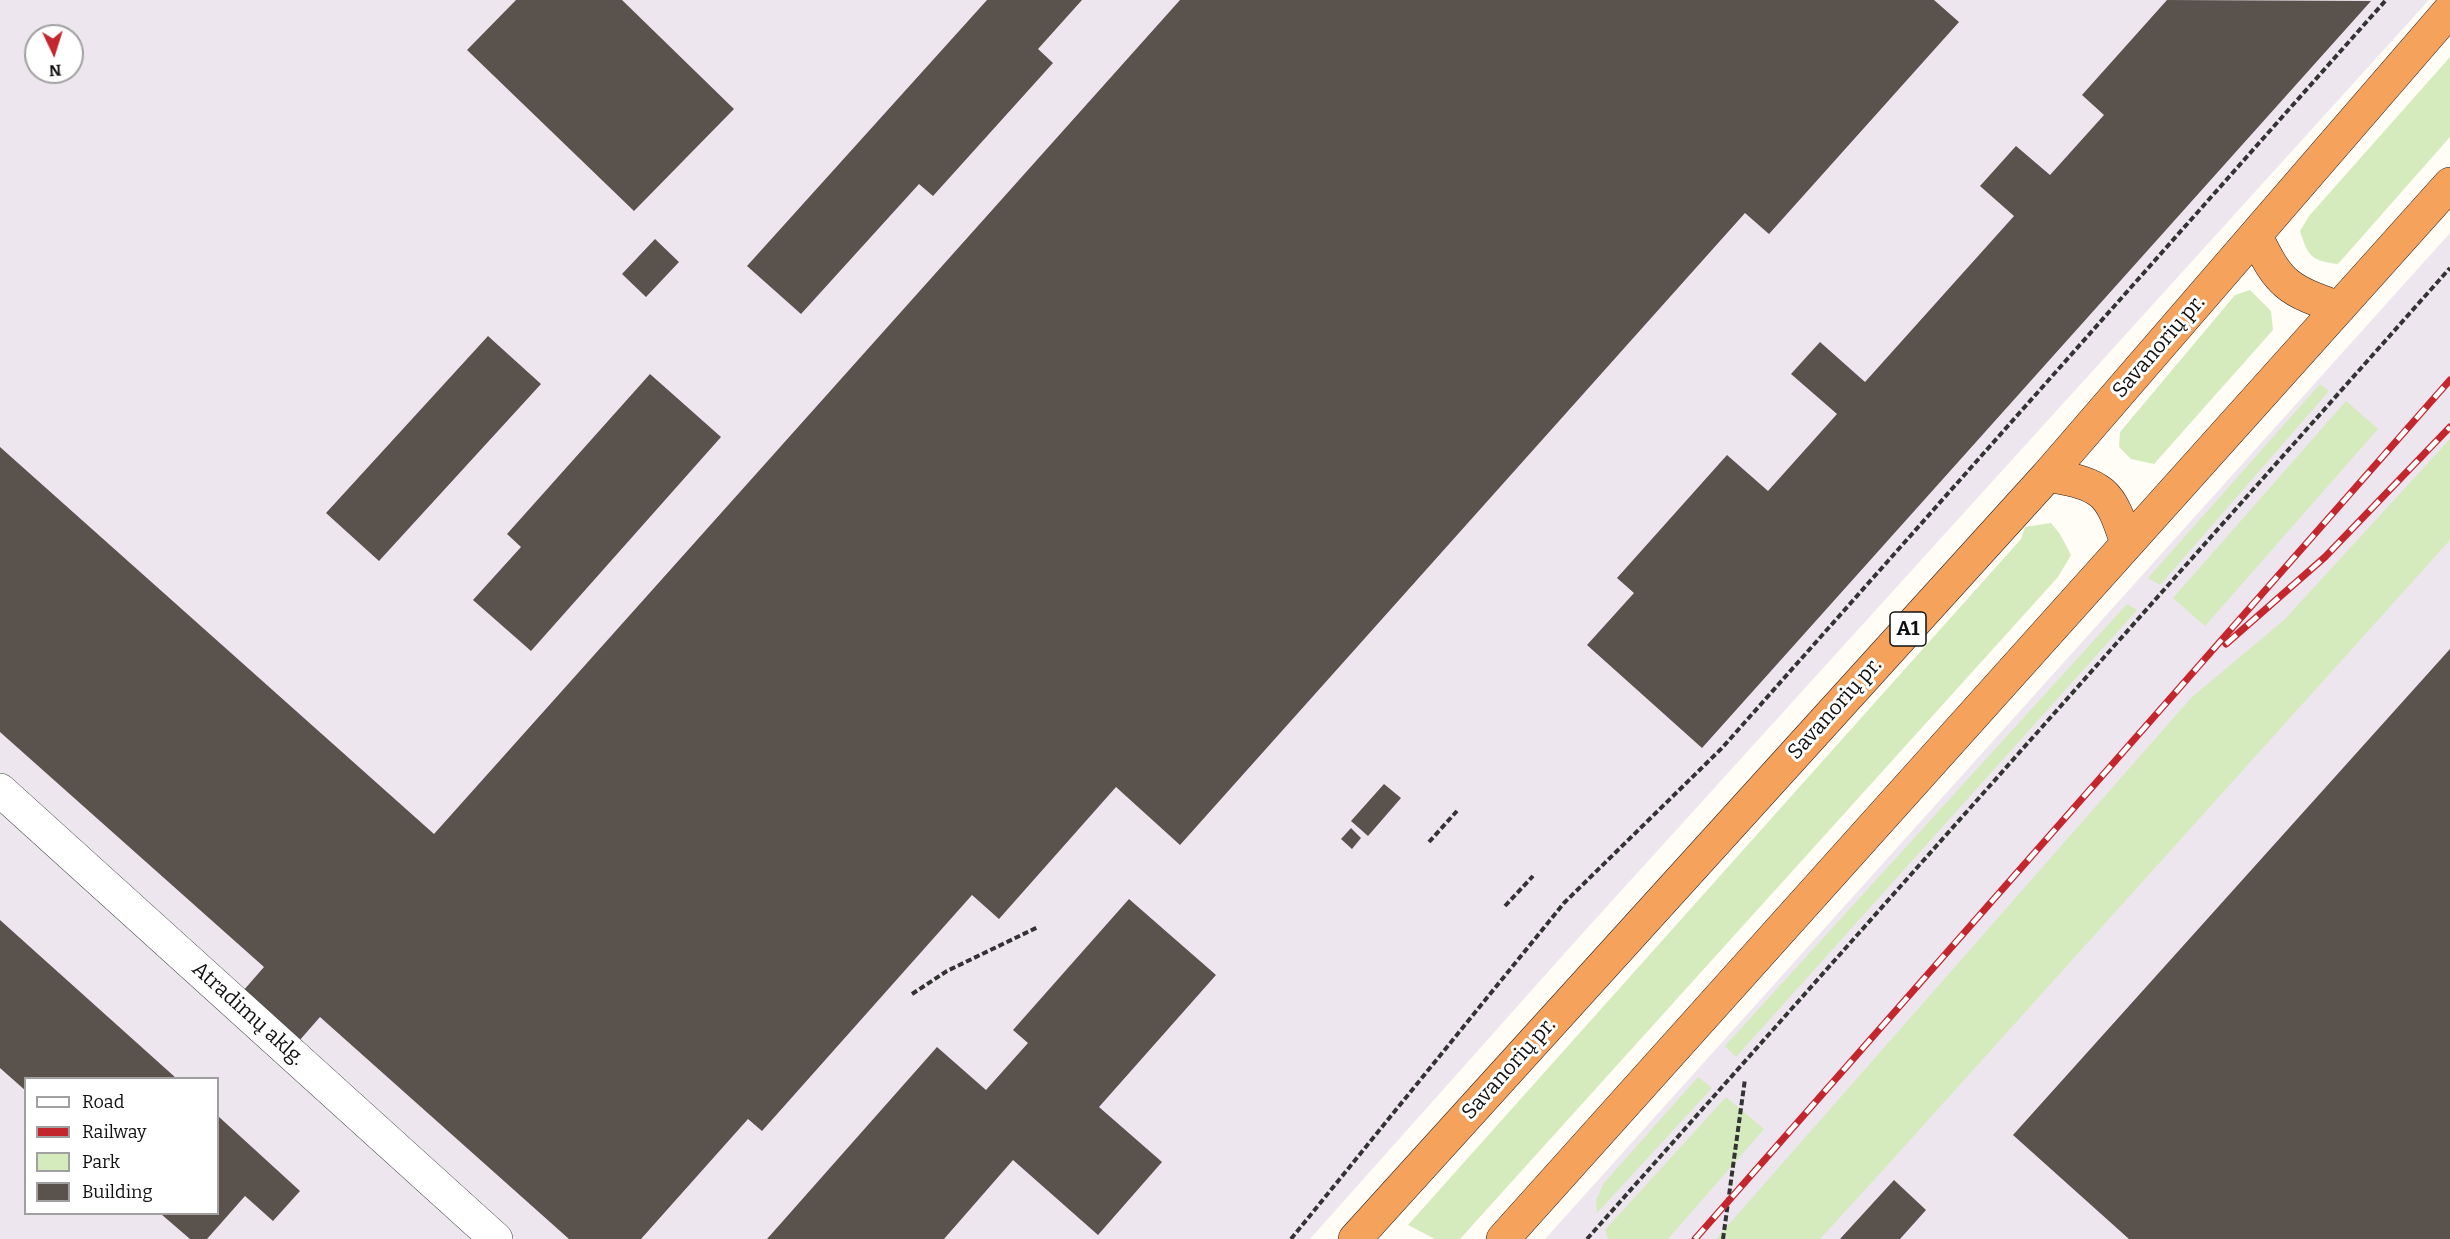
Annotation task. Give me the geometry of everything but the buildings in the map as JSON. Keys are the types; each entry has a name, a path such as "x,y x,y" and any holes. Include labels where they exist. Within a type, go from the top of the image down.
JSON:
{"highway":[{"name":"Savanorių pr.","path":"1357,1238 2048,475 2450,10"},
{"path":"1503,1239 2450,184"},
{"path":"2256,236 2271,267 2287,285 2310,298 2339,308"},
{"path":"2048,475 2076,480 2101,490 2117,512 2127,544"}],"street":[{"name":"Atradimų aklg.","path":"0,790 496,1239"}],"path":[{"path":"1291,1239 1564,903 1722,748 2386,0"},
{"path":"1587,1239 2450,267"},
{"path":"1429,842 1457,811"},
{"path":"1505,906 1533,876"},
{"path":"912,994 947,971 1038,927"},
{"path":"1724,1239 1745,1079"}],"shaded area":[{"path":"0,0 2429,0 1572,945 1310,1239 0,1239"},
{"path":"2450,233 2450,1239 1545,1239"}],"green space":[{"path":"2450,57 2450,137 2338,264 2316,259 2308,252 2300,231 2309,216"},
{"path":"2250,290 2271,311 2273,330 2154,464 2131,459 2119,447 2120,432 2235,295"},
{"path":"2320,384 2329,391 2160,585 2148,578"},
{"path":"2346,401 2378,429 2205,626 2173,598"},
{"path":"2450,439 2450,540 1820,1239 1716,1239 2191,698 2284,620"},
{"path":"2051,523 2060,534 2071,555 2058,577 1460,1239 1435,1239 1408,1225 2021,539 2025,527"},
{"path":"2127,604 2137,610 1736,1057 1725,1046"},
{"path":"1698,1077 1712,1088 1597,1213 1596,1200 1604,1183"},
{"path":"1726,1097 1764,1129 1668,1239 1608,1239 1605,1230"}],"railway":[{"path":"1695,1239 2450,380"},
{"path":"2226,644 2325,557 2450,427"}]}
